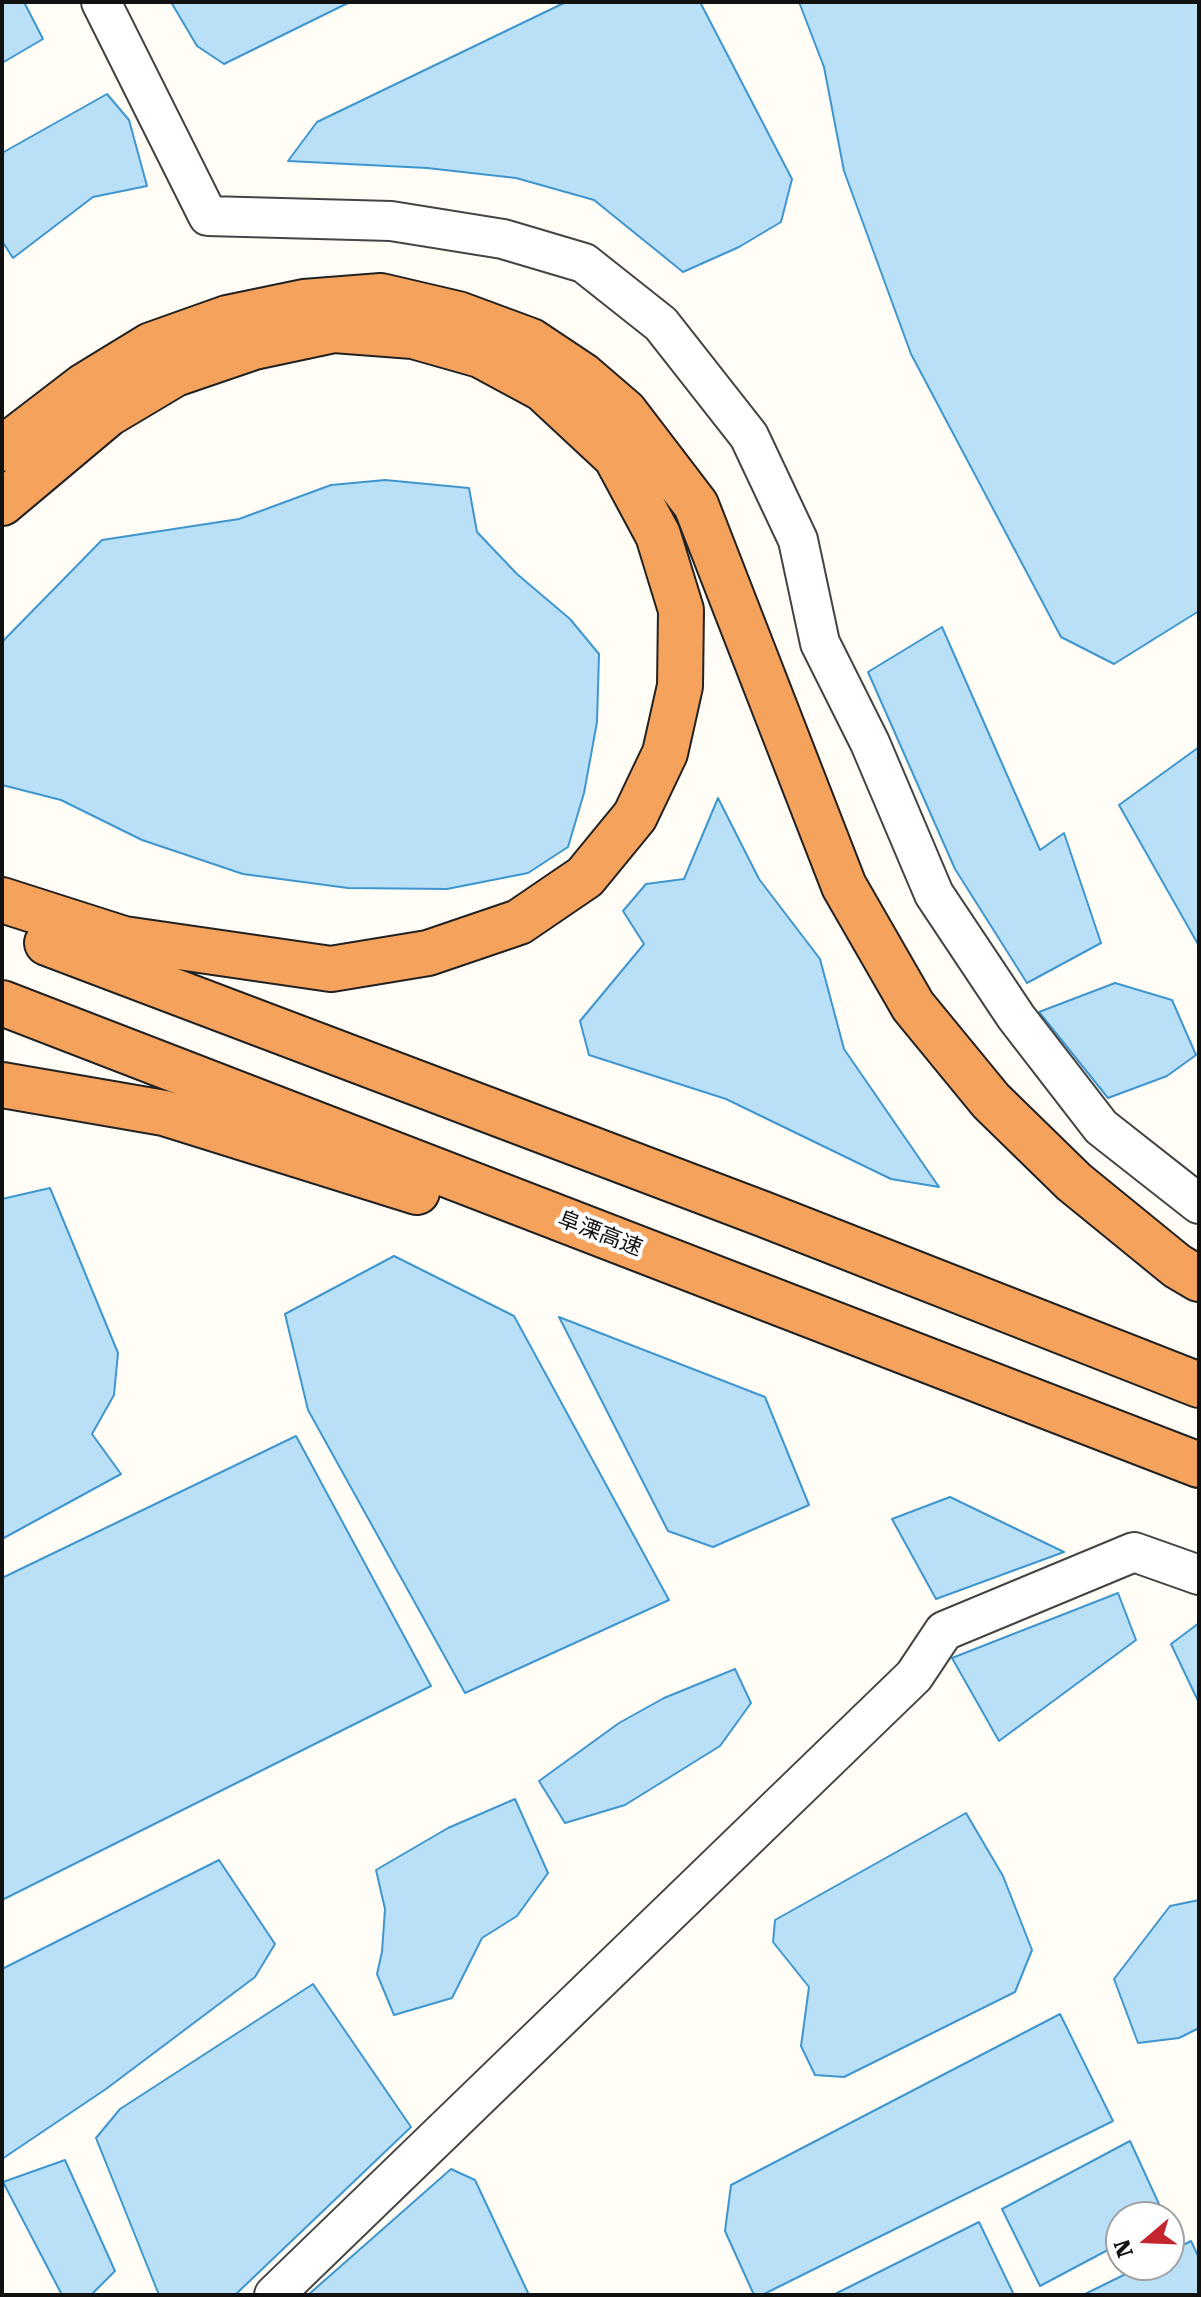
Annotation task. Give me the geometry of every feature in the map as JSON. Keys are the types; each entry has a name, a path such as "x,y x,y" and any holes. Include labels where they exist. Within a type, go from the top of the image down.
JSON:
{"highway":[{"path":"2,503 151,345 227,318 304,302 381,296 458,314 531,341 582,375 625,412 696,505 844,886 913,1006 991,1101 1074,1182 1177,1266 1199,1279"},
{"path":"2,449 96,400 254,347 334,330 413,336 480,355 543,389 616,457 658,535 681,610 680,686 665,753 635,816 585,877 519,922 428,953 331,969 124,939 2,900"},
{"path":"2,926 748,1208 1199,1385"},
{"name":"阜溧高速","path":"2,1003 1199,1465"},
{"path":"2,1085 164,1113 416,1192 570,1223"}],"street":[{"path":"101,2 208,216 391,221 503,239 584,263 661,324 749,436 798,540 820,643 870,743 934,894 1016,1017 1101,1127 1199,1204"},
{"path":"274,2295 914,1676 944,1631 1134,1552 1199,1575"}],"water":[{"path":"2,2 24,2 43,39 2,63"},
{"path":"171,2 350,2 224,64 197,46"},
{"path":"566,2 700,2 792,179 781,222 739,247 683,272 594,200 516,178 427,168 288,161 317,122"},
{"path":"799,2 1199,2 1199,611 1114,664 1061,637 911,354 844,171 824,67"},
{"path":"107,94 129,120 147,186 93,197 13,258 2,241 2,153"},
{"path":"385,480 469,488 477,532 517,574 570,619 599,654 597,722 584,793 568,847 528,873 447,889 348,888 243,874 142,840 61,800 2,785 2,642 102,540 239,519 331,485"},
{"path":"942,627 1040,850 1064,833 1101,943 1027,983 955,869 868,672"},
{"path":"1199,747 1199,946 1119,805"},
{"path":"718,798 759,879 820,959 844,1049 939,1187 891,1179 726,1099 589,1055 580,1021 644,944 623,911 646,884 684,879"},
{"path":"1115,983 1172,1000 1196,1055 1167,1076 1108,1098 1039,1012"},
{"path":"50,1188 118,1353 114,1395 92,1434 121,1474 2,1539 2,1199"},
{"path":"394,1256 514,1316 669,1600 465,1693 308,1410 285,1314"},
{"path":"559,1317 765,1397 809,1505 713,1547 668,1531"},
{"path":"296,1436 431,1686 2,1900 2,1578"},
{"path":"950,1497 1064,1552 936,1599 892,1519"},
{"path":"1118,1593 1136,1640 999,1741 952,1658"},
{"path":"1199,1623 1199,1703 1171,1644"},
{"path":"735,1669 751,1703 720,1746 625,1805 565,1823 539,1781 619,1723 664,1698"},
{"path":"515,1799 548,1873 517,1916 482,1938 452,1998 394,2015 377,1974 385,1909 376,1870 448,1828"},
{"path":"966,1813 1003,1876 1032,1950 1015,1992 844,2077 815,2075 801,2046 809,1987 773,1942 775,1920"},
{"path":"219,1860 275,1944 255,1977 106,2089 2,2159 2,1969"},
{"path":"1199,1900 1199,2028 1179,2038 1138,2043 1114,1979 1170,1906"},
{"path":"313,1984 411,2127 235,2295 159,2295 96,2138 120,2109"},
{"path":"1060,2014 1113,2121 762,2295 754,2295 725,2231 731,2185"},
{"path":"1130,2141 1158,2201 1105,2201 1105,2251 1040,2286 1002,2209"},
{"path":"65,2160 115,2271 91,2295 62,2295 3,2182"},
{"path":"451,2169 475,2180 529,2295 308,2295"},
{"path":"979,2222 1014,2295 833,2295"},
{"path":"1191,2241 1199,2258 1199,2295 1083,2295 1111,2281 1185,2281 1185,2244"}]}
